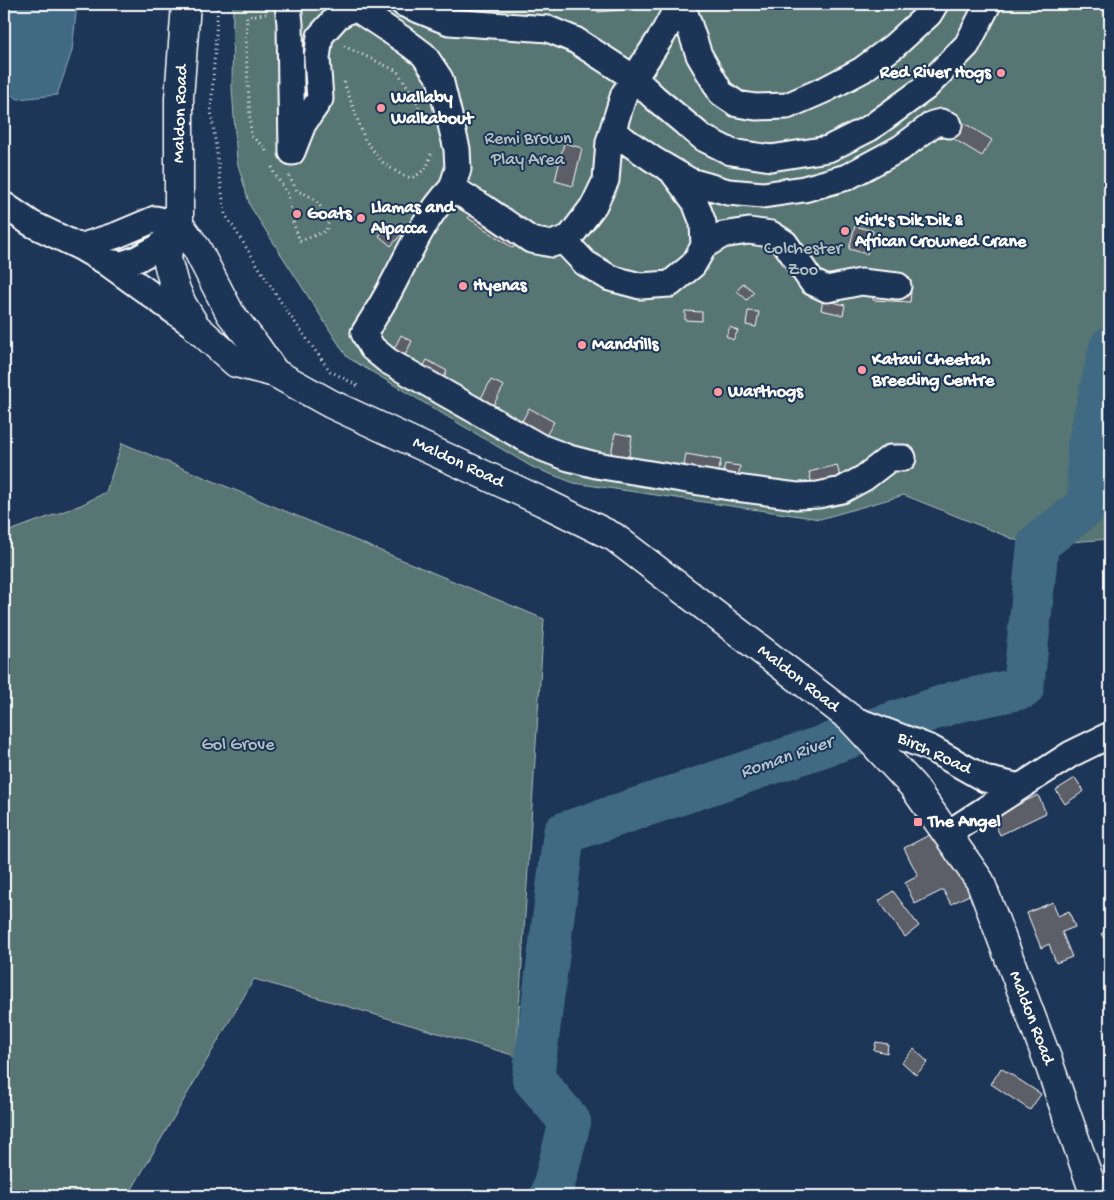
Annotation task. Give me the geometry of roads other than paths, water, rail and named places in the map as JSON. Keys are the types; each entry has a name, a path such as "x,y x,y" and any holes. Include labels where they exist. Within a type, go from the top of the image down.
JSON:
{"main road":[{"name":"Maldon Road","path":"186,4 179,98 178,224 169,241 167,258 174,285 182,304 196,327 236,363 275,373 360,418 543,502 614,537 850,718 913,786 980,881 1048,1061 1094,1196"},
{"name":"Maldon Road","path":"178,224 197,249 230,313 275,373"}],"street":[{"path":"288,4 292,152 303,124 320,99 317,58 320,36 337,17 354,7 404,40 424,56 440,79 457,149 458,169 452,188 435,206 416,237 395,281 364,333 372,348 388,361 540,447 569,458 596,465 736,488 796,496 818,496 842,490 864,478 890,458 903,458"},
{"path":"404,4 449,22 548,29 575,40 634,78 703,138 731,152 771,158 828,149 870,128 925,88 967,45 988,4"},
{"path":"452,188 531,240 552,244 570,237 594,205 606,180 609,142 624,94 681,4"},
{"path":"681,4 699,55 721,93 737,104 756,107 787,106 862,70 894,46 929,14 935,4"},
{"path":"613,132 654,160 690,181 728,192 763,195 804,189 847,177 901,148 933,124 941,122 949,125"},
{"path":"671,170 695,202 704,223 704,246"},
{"path":"738,193 739,208 757,232"},
{"path":"4,205 32,224 106,262 196,327"},
{"path":"80,247 117,235 155,219 178,224 159,246 137,259 122,264 106,262"},
{"path":"563,240 585,263 610,278 640,286 670,284 692,265 704,246 722,235 749,231 771,234 785,243 812,282 827,289 861,282 898,286"},
{"name":"Birch Road","path":"850,718 930,748 985,779 1020,787"},
{"path":"946,834 1071,754 1110,735"}],"water":[{"path":"4,4 77,4 72,51 57,95 18,99 4,90"}],"waterway":[{"name":"Roman River","path":"551,1196 570,1122 533,1078 564,833 955,702 1023,688 1038,544 1089,504 1088,445 1110,347"}],"tram line":[{"path":"314,4 329,4"}],"place":[{"name":"Red River Hogs","path":"1001,73"},
{"name":"Wallaby Walkabout","path":"381,108"},
{"name":"Goats","path":"297,214"},
{"name":"Llamas and Alpacca","path":"361,218"},
{"name":"Kirk's Dik Dik & African Crowned Crane","path":"845,231"},
{"name":"Hyenas","path":"463,286"},
{"name":"Mandrills","path":"582,345"},
{"name":"Katavi Cheetah Breeding Centre","path":"862,370"},
{"name":"Warthogs","path":"718,392"},
{"name":"The Angel","path":"918,822"}],"park label":[{"name":"Remi Brown Play Area","path":"528,149"},
{"name":"Colchester Zoo","path":"803,259"},
{"name":"Gol Grove","path":"238,745"}]}
